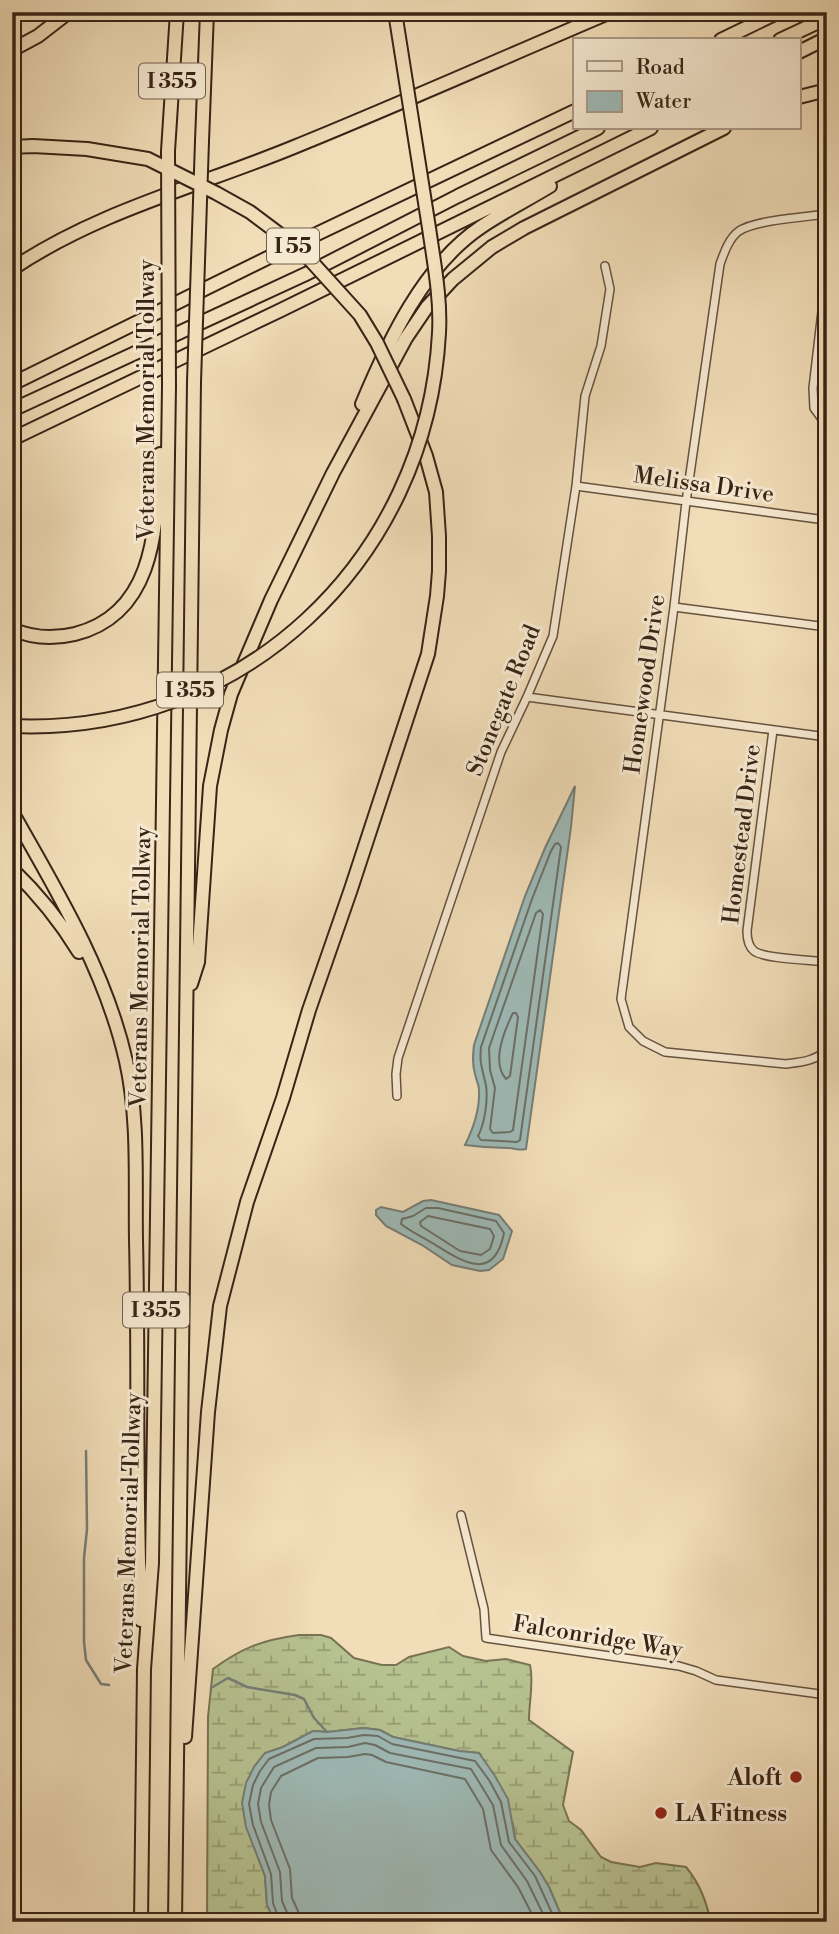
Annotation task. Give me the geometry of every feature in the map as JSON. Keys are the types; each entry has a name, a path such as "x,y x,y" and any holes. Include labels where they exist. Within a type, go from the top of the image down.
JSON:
{"highway":[{"path":"12,50 38,36 69,12"},
{"name":"Veterans Memorial Tollway","path":"141,1922 144,1670 152,1563 169,392 168,150 177,12"},
{"name":"Veterans Memorial Tollway","path":"175,1922 194,382 207,12"},
{"path":"12,726 76,725 129,715 180,699 238,671 296,630 322,606 357,564 382,525 417,450 426,420 437,365 440,330 436,280 395,12"},
{"path":"12,270 34,255 106,218 292,148 611,12"},
{"path":"727,37 777,12"},
{"path":"784,38 827,18"},
{"path":"800,52 827,38"},
{"path":"800,97 827,90"},
{"name":"I 55","path":"12,384 302,241 573,112"},
{"name":"I 55","path":"12,410 308,273 594,130"},
{"path":"12,439 647,130"},
{"path":"186,998 198,962 210,786 231,694 271,600 333,472 406,338 427,307 469,264 492,247 524,228 720,130"},
{"path":"12,147 87,149 148,159 250,212 302,251 360,316 377,343 404,399 426,456 436,492 439,536 435,608 428,653 247,1202 219,1306 208,1412 176,1853"},
{"path":"333,472 373,378 403,319 430,278 456,247 480,228 602,152"},
{"path":"12,445 93,403 110,391"},
{"path":"12,629 41,637 79,633 98,626 113,616 130,599 144,576 153,538 162,428 169,392"},
{"path":"12,812 85,947 107,998 131,1090 135,1133 138,1310 138,1549 144,1670"},
{"path":"12,869 57,917 107,998"}],"street":[{"name":"Homewood Drive","path":"827,214 754,225 738,232 724,252 720,264 621,999 629,1027 643,1041 665,1052 786,1064 804,1062 827,1050"},
{"name":"Stonegate Road","path":"397,1097 398,1058 501,752 553,636 576,486 585,396 601,346 610,289 605,266"},
{"path":"827,269 823,328 813,388 814,408 827,426"},
{"name":"Melissa Drive","path":"576,486 818,519 827,518"},
{"path":"674,607 827,627"},
{"path":"527,697 827,737"},
{"name":"Homestead Drive","path":"773,730 747,939 754,951 765,956 827,962"},
{"name":"Falconridge Way","path":"461,1516 484,1609 486,1638 679,1666 716,1679 827,1695"}],"green space":[{"path":"299,1635 331,1638 354,1658 382,1665 396,1665 409,1657 449,1647 463,1656 486,1661 506,1659 530,1665 529,1720 573,1752 563,1805 569,1821 581,1830 601,1857 611,1862 640,1867 656,1863 686,1867 702,1893 711,1922 564,1922 549,1887 515,1839 513,1824 479,1753 393,1737 380,1730 364,1728 313,1731 265,1753 254,1767 257,1853 265,1876 267,1905 275,1922 207,1922 208,1717 213,1669 254,1646"}],"water":[{"path":"575,786 526,1149 465,1145 474,1125 478,1104 479,1088 473,1063 474,1045 525,896"},
{"path":"431,1200 499,1215 512,1231 503,1259 489,1270 480,1271 452,1265 386,1226 376,1215 376,1210 381,1207 403,1212 423,1201"},
{"path":"364,1728 380,1730 393,1737 479,1753 508,1799 515,1839 549,1887 564,1922 275,1922 267,1905 265,1876 246,1827 242,1803 246,1783 265,1753 313,1731"}],"waterway":[{"path":"86,1451 84,1642 86,1660 101,1684 109,1685"},
{"path":"211,1688 228,1678 247,1687 295,1695 304,1699 314,1718 327,1732"}],"place":[{"name":"Aloft","path":"796,1777"},
{"name":"LA Fitness","path":"661,1813"}]}
